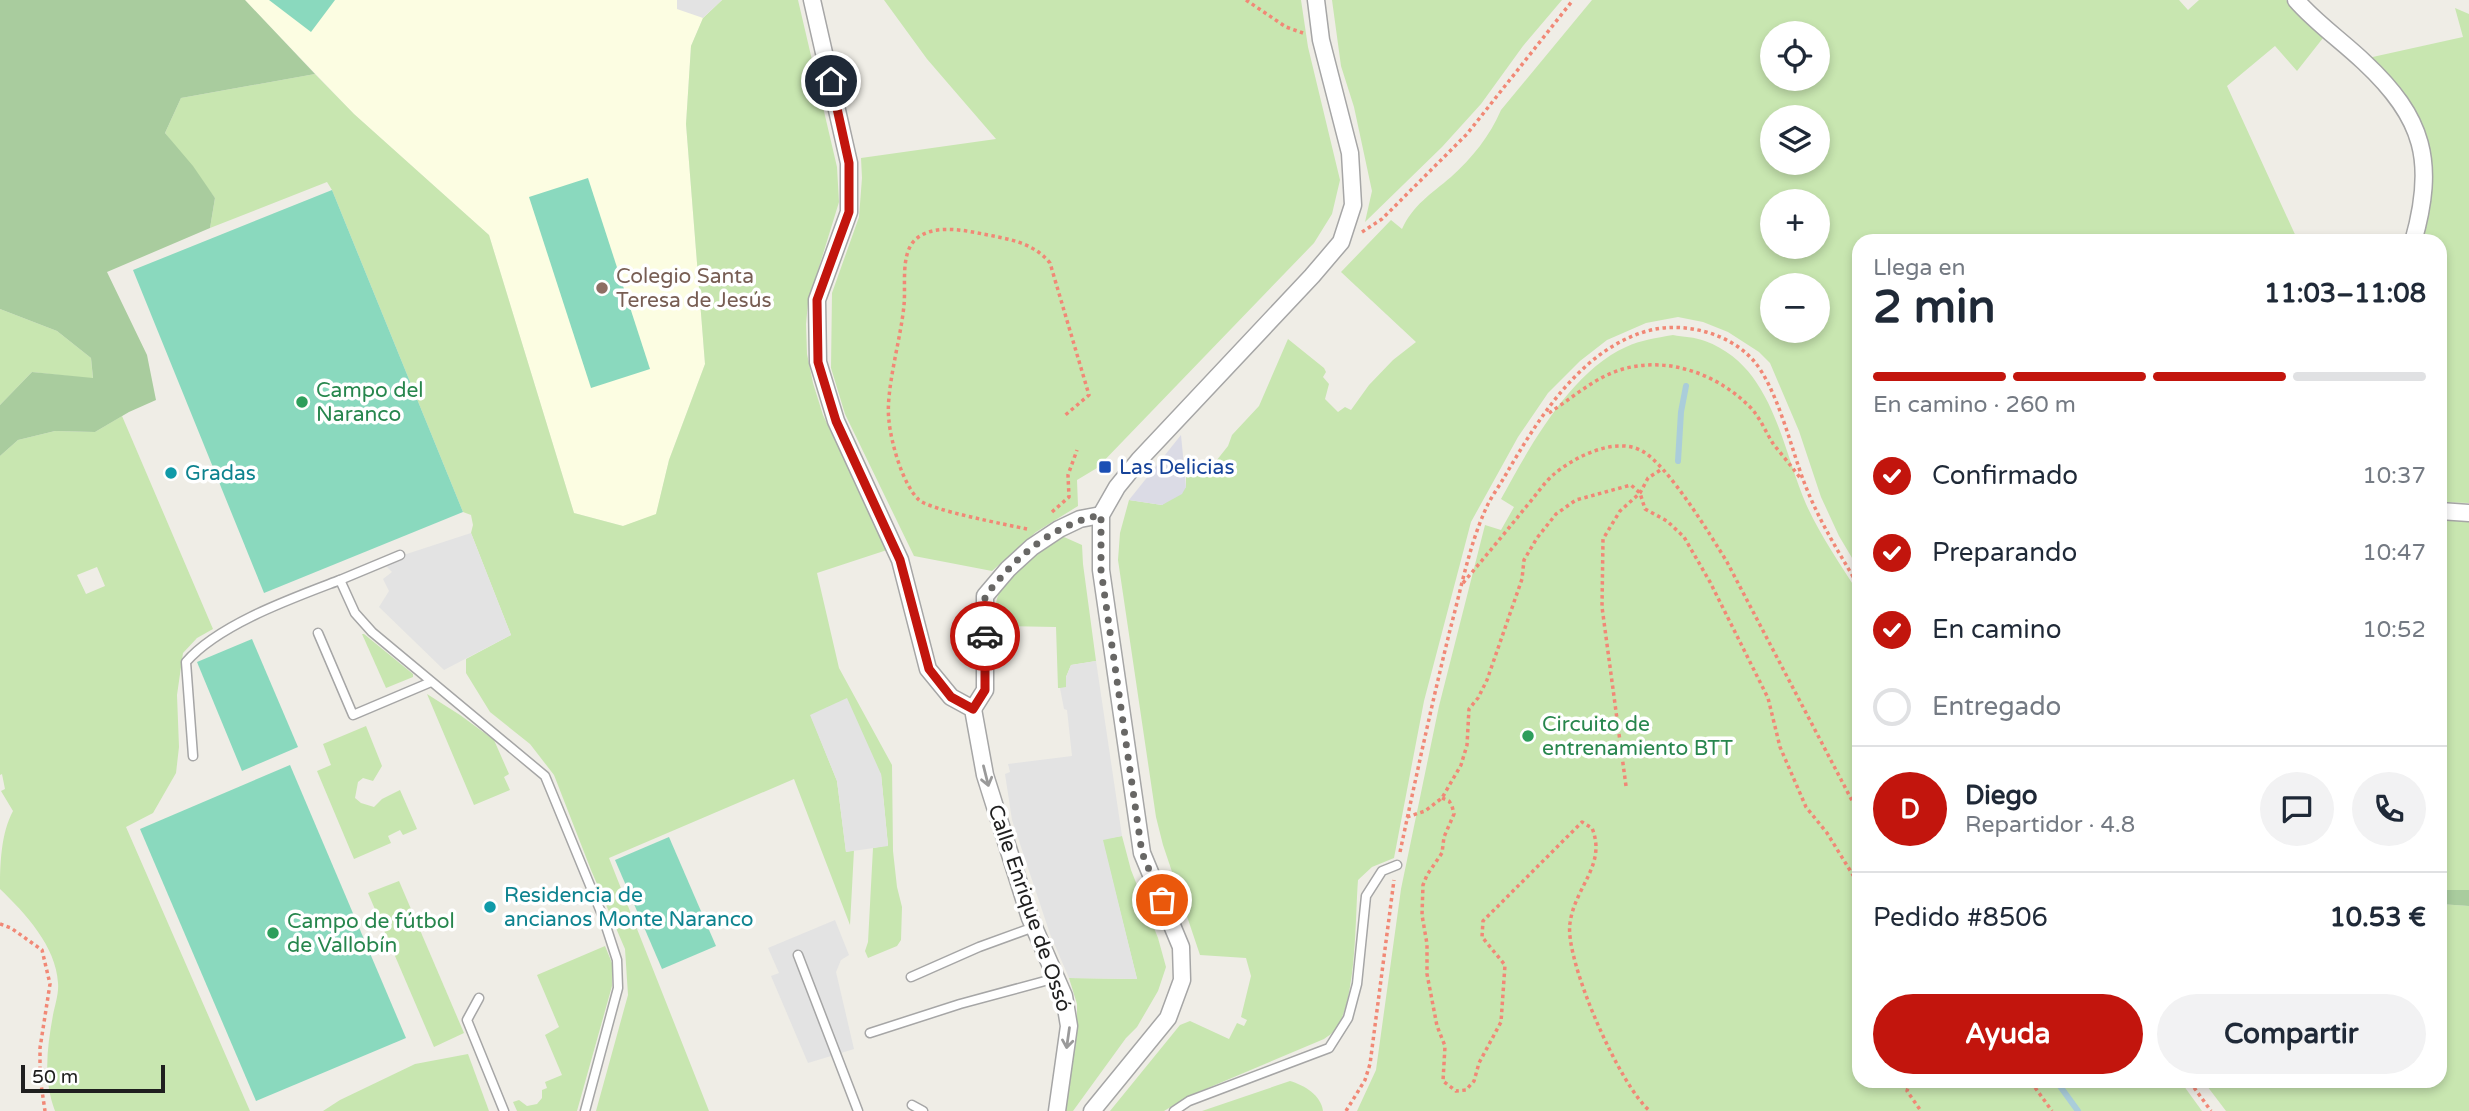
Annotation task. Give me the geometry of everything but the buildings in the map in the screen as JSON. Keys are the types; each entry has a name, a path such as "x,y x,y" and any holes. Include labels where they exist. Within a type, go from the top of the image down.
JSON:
{"street":[{"path":"812,0 849,163 849,212 817,300 818,362 836,421 900,560 929,669 951,697 973,709 985,690 985,596 1032,547 1080,519 1101,515"},
{"path":"1092,1111 1168,1018 1182,980 1181,947 1142,853 1101,570 1101,515 1117,487 1139,460 1341,242 1353,205 1350,153 1321,40 1317,0"},
{"path":"2296,0 2393,91 2409,116 2422,144 2424,173 2414,234"},
{"path":"2447,511 2469,513"},
{"name":"Calle Enrique de Ossó","path":"973,709 985,775 1034,927 1064,996 1069,1026 1057,1111"}],"lane":[{"path":"193,756 186,662 197,649 267,608 400,555"},
{"path":"340,580 355,612 372,632 545,776 603,917 617,960 618,988 585,1111"},
{"path":"318,634 354,715 431,682"},
{"path":"1174,1111 1189,1101 1329,1048 1348,1018 1357,984 1366,896 1382,871 1397,865"},
{"path":"911,977 979,947 1034,927"},
{"path":"798,955 858,1111"},
{"path":"870,1033 971,1000 1056,978"},
{"path":"479,998 467,1020 504,1111"},
{"path":"912,1105 923,1111"}],"path":[{"path":"1245,0 1286,27 1321,40"},
{"path":"1341,242 1381,219 1467,134 1573,0"},
{"path":"1031,530 920,502 907,484 889,421 889,404 904,307 907,250 916,239 928,231 941,229 973,232 1020,242 1043,254 1050,263 1089,395 1063,417"},
{"path":"1346,1111 1365,1080 1370,1064 1397,865 1427,722 1462,585 1484,512 1544,416 1584,369 1605,350 1622,340 1661,328 1697,330 1726,341 1753,360 1769,385 1804,482 1832,541 1852,574"},
{"path":"1544,416 1602,377 1632,366 1684,367 1729,390 1751,408 1804,482"},
{"path":"1462,585 1553,475 1588,453 1607,447 1624,446 1642,451 1662,469 1703,523 1727,562 1852,801"},
{"path":"1050,513 1069,497 1068,475 1077,450"},
{"path":"1626,786 1602,607 1603,539 1620,511 1640,493 1648,478 1662,469"},
{"path":"1407,817 1425,811 1442,798 1461,765 1467,745 1469,709 1487,680 1522,579 1524,560 1537,538 1556,514 1576,500 1631,485 1640,493 1645,509 1667,521 1684,537 1710,582 1768,698 1780,747 1806,807 1827,833 1852,873"},
{"path":"1442,798 1449,801 1454,814 1444,837 1442,853 1423,885 1422,915 1429,984 1437,1026 1445,1045 1443,1081 1456,1091 1466,1090 1471,1086 1479,1063 1501,1022 1505,965 1482,937 1483,921 1568,839 1582,822 1592,828 1598,850 1569,924 1572,956 1625,1081 1650,1111"},
{"path":"0,924 42,950 50,984 40,1048 40,1077 45,1111"},
{"path":"1908,1088 1907,1091 1921,1111"},
{"path":"2035,1088 2052,1111"},
{"path":"2194,1088 2211,1111"}],"shaded area":[{"name":"Colegio Santa Teresa de Jesús","path":"245,0 722,0 703,18 691,46 686,124 705,364 669,460 656,515 623,526 574,513 489,235 354,114"},
{"path":"677,0 722,0 703,18 677,9"},
{"path":"1181,435 1186,487 1182,494 1162,505 1129,500"},
{"path":"471,533 511,635 444,670 379,607 389,591 383,579 392,572 382,562"},
{"path":"1096,661 1122,836 1103,840 1137,979 1069,978 1050,934 1012,820 1005,774 1010,772 1008,764 1072,756 1067,710 1064,709 1060,688 1066,687 1066,677 1071,665"},
{"path":"847,698 881,774 888,846 846,852 837,781 810,715"},
{"path":"835,920 849,955 841,960 836,972 854,1049 808,1063 771,976 779,973 768,948"}],"green space":[{"path":"0,0 245,0 315,74 181,98 165,133 215,198 210,228 107,272 147,355 156,400 95,432 55,431 18,440 0,456 0,405 32,372 93,378 91,358 57,331 0,309"},
{"path":"269,0 335,0 311,32"},
{"path":"722,0 798,0 837,167 839,202 808,303 807,354 823,415 887,550 817,573 839,668 892,765 893,851 902,907 901,940 897,946 868,958 865,951 868,942 873,848 888,845 881,774 811,716 837,781 846,852 854,850 850,925 794,779 609,858 709,1111 596,1111 628,995 625,949 554,775 530,744 490,712 466,673 466,659 511,635 471,533 471,515 463,512 332,190 327,182 210,228 215,198 165,133 181,98 315,74 354,114 489,235 574,513 623,526 656,514 669,460 705,364 686,124 691,46 703,18"},
{"path":"884,0 1301,0 1308,47 1340,180 1332,214 1314,243 1097,468 1077,480 1078,506 1036,532 992,571 914,556 845,414 831,368 832,293 859,217 861,158 996,139 927,59"},
{"path":"1332,0 1562,0 1523,46 1481,104 1442,147 1365,222 1372,191 1354,107 1341,66"},
{"path":"1592,0 2179,0 2188,10 2199,0 2286,0 2323,38 2297,71 2275,46 2227,86 2295,234 1852,234 1852,558 1821,497 1799,431 1770,363 1759,352 1728,332 1703,322 1678,317 1646,323 1607,340 1580,361 1548,393 1518,437 1471,522 1424,701 1394,858 1372,867 1358,880 1351,979 1343,1016 1336,1029 1324,1039 1189,1096 1164,1111 1110,1111 1180,1025 1190,1021 1229,1039 1237,1023 1244,1026 1247,1020 1241,1017 1251,976 1246,958 1200,955 1163,845 1156,817 1118,560 1120,533 1129,500 1162,505 1186,487 1186,475 1205,475 1228,446 1232,435 1259,406 1288,339 1324,368 1326,372 1323,377 1329,384 1325,399 1338,412 1345,407 1351,410 1369,385 1393,360 1416,342 1341,272 1391,220 1402,229 1417,206 1451,177 1486,138 1501,110"},
{"path":"2455,8 2469,14 2469,503 2447,502 2447,234 2421,234 2427,146 2368,58 2463,37"},
{"path":"588,178 650,369 591,388 529,197"},
{"name":"Campo del Naranco","path":"332,190 463,512 264,593 133,270"},
{"path":"0,309 57,331 91,358 93,379 32,372 0,405"},
{"path":"1673,335 1701,340 1728,353 1746,369 1772,410 1806,504 1852,583 1852,1088 2185,1088 2202,1111 1357,1111 1376,1070 1401,889 1439,706 1485,525 1501,530 1514,507 1501,499 1538,435 1569,393 1606,359 1643,341"},
{"path":"122,416 213,629 197,638 183,653 177,695 179,747 176,773 153,813 126,827 250,1111 55,1111 47,1063 58,991 56,969 38,931 0,889 4,839 13,811 1,791 5,789 2,774 0,775 0,456 18,440 55,431 95,432","holes":["97,567 105,586 86,594 77,575"]},
{"path":"2447,519 2469,521 2469,890 2447,890"},
{"path":"1064,537 1082,545 1096,661 1071,665 1066,677 1066,688 1058,688 1056,627 994,626 999,592 1006,582 1023,564"},
{"path":"362,634 413,674 413,677 386,688"},
{"path":"252,639 298,747 242,771 197,662"},
{"path":"427,694 494,740 509,774 504,777 510,790 474,805"},
{"path":"366,726 382,766 373,781 363,778 358,782 355,798 374,807 382,799 400,790 417,829 403,835 400,830 388,836 391,843 354,859 317,771 331,765 323,744"},
{"name":"Campo de fútbol de Vallobín","path":"290,765 406,1038 256,1101 140,829"},
{"path":"1122,836 1131,870 1158,938 1166,967 1158,991 1137,1027 1073,1111 1064,1111 1077,1033 1077,1004 1069,978 1137,979 1102,839"},
{"path":"669,837 716,946 662,969 615,860"},
{"path":"399,881 464,1033 434,1047 368,893"},
{"path":"2447,890 2469,890 2469,906 2447,904"},
{"path":"2447,904 2469,906 2469,1111 2226,1111 2209,1088 2447,1088"},
{"path":"605,946 612,963 612,986 577,1111 517,1111 513,1102 519,1100 527,1106 537,1104 542,1098 542,1090 547,1088 545,1082 562,1075 545,1035 559,1027 537,975"},
{"path":"468,1054 489,1111 323,1111 415,1064"},
{"path":"1290,1081 1311,1092 1319,1100 1323,1111 1202,1111"}],"waterway":[{"path":"1678,461 1681,412 1686,386"},
{"path":"2061,1088 2078,1111"}],"way so far":[{"path":"985,636 985,596 1008,569 1032,547 1059,530 1080,519 1101,515 1101,570 1142,853 1162,900"}],"place":[{"name":"Colegio Santa Teresa de Jesús","path":"602,288"},
{"name":"Campo del Naranco","path":"302,402"},
{"name":"Las Delicias","path":"1105,467"},
{"name":"Gradas","path":"171,473"},
{"name":"Circuito de entrenamiento BTT","path":"1528,736"},
{"name":"Residencia de ancianos Monte Naranco","path":"490,907"},
{"name":"Campo de fútbol de Vallobín","path":"273,933"}],"route":[{"path":"831,81 849,163 849,212 817,300 818,362 836,421 900,560 929,669 951,697 973,709 985,690 985,636"}]}
